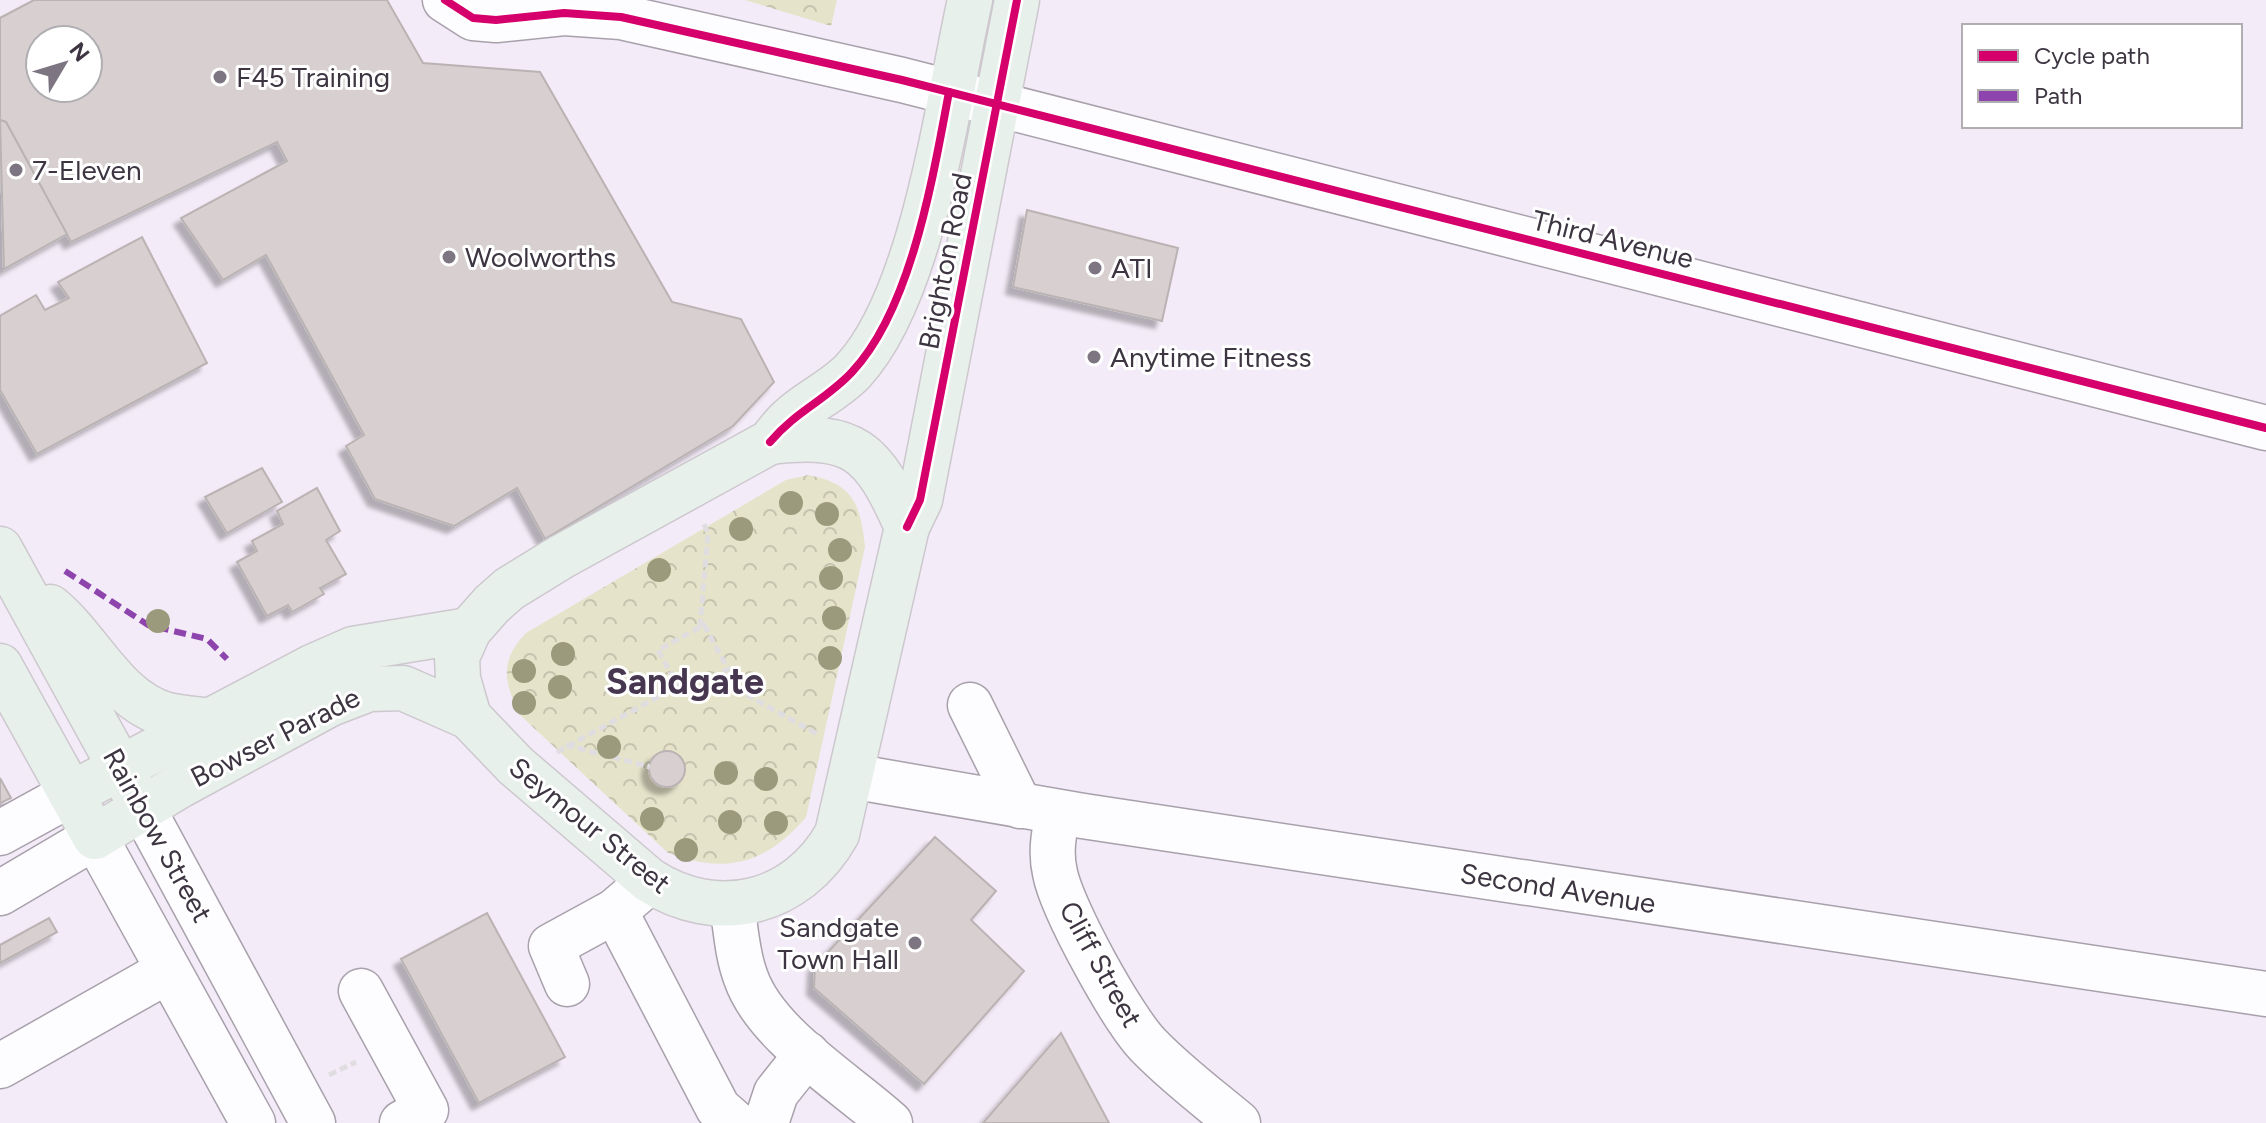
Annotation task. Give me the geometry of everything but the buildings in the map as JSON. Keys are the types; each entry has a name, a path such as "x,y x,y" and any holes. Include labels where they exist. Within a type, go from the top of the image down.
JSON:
{"main road":[{"name":"Brighton Road","path":"770,442 790,418 824,397 854,371 892,306 917,238 970,0"},
{"name":"Brighton Road","path":"732,905 759,899 786,887 820,859 837,834 841,759 907,527 920,500 1017,0"},
{"path":"469,717 458,679 457,657 469,630 509,589 770,442 825,438 855,449 881,473 907,527"},
{"path":"8,565 71,624 120,685 142,703 165,714 210,721"},
{"name":"Rainbow Street","path":"8,565 142,807"},
{"name":"Bowser Parade","path":"71,794 120,766 353,649 469,630"},
{"name":"Rainbow Street","path":"0,666 95,837"},
{"name":"Bowser Parade","path":"95,837 142,807 330,704 369,689 403,688 469,717"},
{"name":"Seymour Street","path":"469,717 516,766 649,880 670,894 700,904 732,905"}],"street":[{"name":"Third Avenue","path":"445,0 473,18 496,20 564,13 621,17 949,92 2266,428"},
{"path":"970,705 1039,809"},
{"name":"Second Avenue","path":"841,759 1039,809 2266,994"},
{"path":"0,833 71,794"},
{"name":"Rainbow Street","path":"142,807 313,1123"},
{"name":"Cliff Street","path":"1039,809 1052,850 1055,875 1065,901 1121,1008 1147,1045 1238,1123"},
{"path":"0,893 95,837"},
{"name":"Rainbow Street","path":"95,837 166,972 253,1123"},
{"path":"567,984 551,946 615,911 649,880"},
{"path":"732,905 747,982 759,1004 807,1054 890,1123"},
{"path":"615,911 718,1108 735,1123"},
{"path":"0,1066 166,972"},
{"path":"361,991 426,1110 402,1123"},
{"path":"766,1123 776,1093 807,1054"}],"path":[{"path":"697,511 708,533 700,627"},
{"path":"704,625 728,669 715,677 682,694 658,650 704,625"},
{"path":"715,677 841,759"},
{"path":"547,760 564,745 678,686"},
{"path":"564,745 650,767"}],"green space":[{"path":"745,0 837,0 831,26"},
{"path":"808,475 836,484 852,498 865,547 806,817 775,846 743,861 708,863 668,853 520,715 508,682 511,653 526,633 786,480"}],"marked path":[{"path":"65,571 148,625 207,639 227,659"}],"cycle path":[{"path":"445,0 473,18 496,20 564,13 621,17 902,80 2266,428"},
{"path":"907,527 920,500 1017,0"},
{"path":"770,442 852,372 873,345 890,313 917,240 949,92"}],"place":[{"name":"F45 Training","path":"220,77"},
{"name":"7-Eleven","path":"16,170"},
{"name":"Woolworths","path":"449,257"},
{"name":"ATI","path":"1095,268"},
{"name":"Anytime Fitness","path":"1094,357"},
{"name":"Sandgate Town Hall","path":"915,943"}],"district":[{"name":"Sandgate","path":"685,681"}]}
